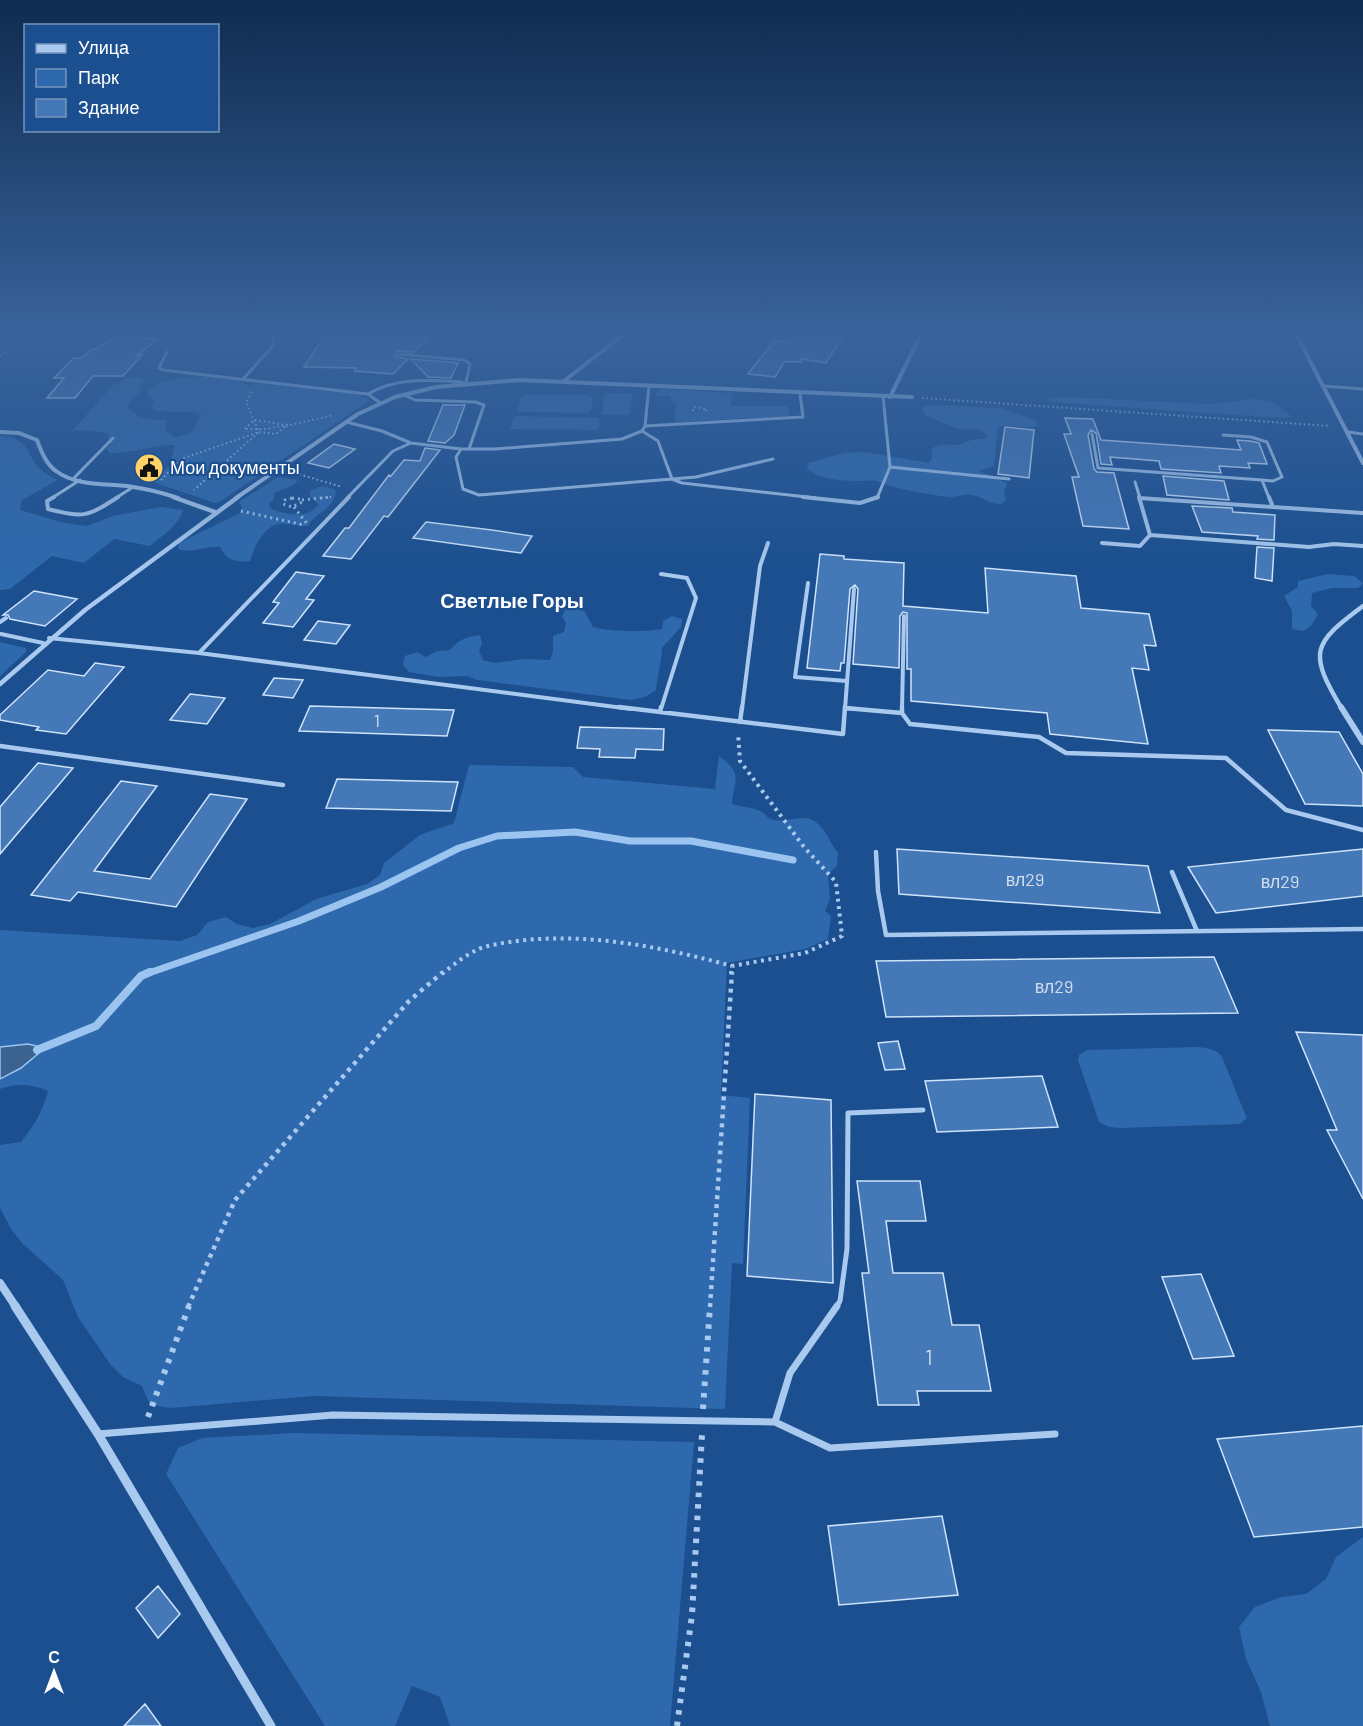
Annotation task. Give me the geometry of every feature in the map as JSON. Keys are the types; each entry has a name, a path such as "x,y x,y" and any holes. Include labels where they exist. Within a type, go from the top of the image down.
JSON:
{"street":[{"path":"0,684 43,643 119,581 215,512 364,411"},
{"path":"1337,411 1363,463"},
{"path":"0,432 30,436 37,440 49,465 61,474 80,480 151,490 184,499 215,512"},
{"path":"1362,740 1324,675 1319,649 1323,640 1333,629 1363,606"},
{"path":"0,1283 98,1434 271,1726"}],"lane":[{"path":"469,449 482,411"},
{"path":"346,422 382,431 411,443 461,449 500,449 622,439 642,431 645,426 647,411"},
{"path":"645,426 803,417 802,411"},
{"path":"672,479 715,487 860,503 877,498 890,467 884,411"},
{"path":"1347,429 1363,434"},
{"path":"642,431 658,441 672,479"},
{"path":"1092,434 1098,468 1273,481 1282,477 1267,442 1251,437 1222,435"},
{"path":"74,478 113,438"},
{"path":"199,653 393,451 411,443"},
{"path":"461,449 456,457 463,489 479,495 696,477 773,459"},
{"path":"890,467 1009,479"},
{"path":"80,480 47,501 48,509 77,516 93,513 133,487"},
{"path":"1262,480 1273,507"},
{"path":"1135,482 1150,536"},
{"path":"1139,498 1363,513"},
{"path":"1102,543 1140,546 1150,536 1309,547 1334,544 1363,546"},
{"path":"740,722 760,566 768,543"},
{"path":"660,712 696,598 687,578 661,574"},
{"path":"808,583 795,676 847,681"},
{"path":"49,638 199,653 843,734 854,589"},
{"path":"904,616 902,713 910,724 1040,737 1066,753 1226,758 1286,810 1363,830"},
{"path":"0,622 6,618"},
{"path":"1,634 43,643"},
{"path":"845,708 902,713"},
{"path":"0,746 283,785"},
{"path":"876,852 878,891 886,935 1363,929"},
{"path":"1172,872 1197,931"},
{"path":"775,1422 790,1373 840,1301 847,1249 848,1113 922,1110"},
{"path":"98,1434 333,1415 775,1422 830,1448 1055,1434"}],"path":[{"path":"250,411 259,432"},
{"path":"1096,411 1347,429"},
{"path":"151,490 181,459 259,432 313,417 358,414"},
{"path":"255,420 287,425 276,434 244,429 255,420"},
{"path":"184,499 259,432"},
{"path":"292,471 312,477 323,484 356,489"},
{"path":"302,500 294,507 284,506 283,502 292,498 302,500 350,495"},
{"path":"223,507 308,526"},
{"path":"294,507 313,533"},
{"path":"143,1429 181,1324 235,1200 409,1001 450,967 486,946 547,939 606,940 674,950 732,966 805,953 842,936 836,882 804,847 740,761 737,743 740,722"},
{"path":"677,1726 692,1615 702,1422 732,966"}],"green space":[{"path":"90,411 132,411 140,417 167,421 165,430 175,437 192,430 201,415 195,412 155,411 354,411 215,503 153,482 170,465 175,445 110,453 106,449 111,444 108,440 109,435 103,432 73,430"},
{"path":"518,411 591,411 587,413"},
{"path":"602,411 630,411 629,415 601,415"},
{"path":"676,411 788,411 790,416 675,422"},
{"path":"922,411 1008,411 1036,421 1037,426 1032,427 998,427 994,466 979,471 1007,483 1004,493 1006,499 1002,504 969,495 952,497 921,493 877,481 831,479 807,468 808,463 845,453 865,452 929,463 932,458 932,448 984,439 987,435 980,430 958,429 925,415"},
{"path":"1173,411 1284,411 1292,417"},
{"path":"514,416 600,418 598,430 510,429"},
{"path":"0,436 19,441 28,450 38,467 58,480 22,500 20,510 65,523 87,526 113,516 161,507 183,510 181,516 174,526 150,546 114,539 84,563 52,556 10,589 0,590"},
{"path":"278,477 298,480 293,485 274,493 274,498 269,504 271,509 290,514 308,512 319,505 310,496 310,491 320,487 336,491 334,498 308,526 283,524 269,529 257,544 250,561 232,560 225,555 221,547 189,551 178,549 179,543 240,513 242,507 239,502"},
{"path":"1328,574 1354,576 1363,583 1358,588 1332,588 1312,593 1311,606 1318,614 1311,626 1303,631 1292,629 1292,611 1284,596 1298,587 1298,581"},
{"path":"578,606 585,612 593,627 608,630 662,629 663,621 672,616 682,619 681,627 662,648 656,690 645,697 631,700 477,680 467,676 439,677 409,672 403,665 405,656 417,652 426,657 437,651 450,650 463,639 480,635 482,643 479,651 483,660 495,663 523,659 550,660 553,652 553,636 564,632 566,623 562,616 566,608"},
{"path":"0,642 26,648 26,652 0,676"},
{"path":"719,756 735,773 732,804 757,810 777,820 805,818 811,820 823,829 838,853 837,866 828,874 830,899 825,911 831,916 828,939 805,949 727,963 721,1095 750,1098 743,1264 732,1263 725,1409 314,1396 171,1408 150,1405 142,1386 123,1377 110,1364 78,1317 63,1280 23,1244 11,1229 0,1208 0,1145 21,1142 38,1118 48,1091 24,1085 0,1089 0,930 180,941 197,935 208,922 226,917 237,924 253,928 270,924 316,899 367,884 380,875 384,863 420,835 454,823 469,765 573,767 583,777 715,789"},
{"path":"1208,1048 1222,1057 1247,1118 1240,1124 1121,1128 1109,1127 1099,1122 1078,1060 1079,1055 1087,1050"},
{"path":"293,1433 694,1442 670,1726 450,1726 440,1697 412,1686 395,1726 325,1726 166,1474 178,1448 202,1438"},
{"path":"1363,1537 1363,1726 1270,1726 1261,1692 1246,1659 1239,1627 1255,1607 1281,1597 1306,1594 1326,1579 1336,1557"}],"shaded area":[{"path":"28,1044 45,1048 21,1068 0,1079 0,1047"}],"building":[{"path":"441,411 463,411 454,435 445,443 428,441"},
{"path":"1065,418 1093,419 1101,440 1241,450 1237,440 1259,443 1267,464 1248,463 1250,468 1219,466 1221,473 1161,469 1159,461 1110,457 1112,465 1101,464 1096,433 1091,430 1088,435 1094,469 1097,472 1114,473 1129,529 1083,526 1072,477 1079,477 1064,434 1071,434"},
{"path":"1005,427 1034,430 1029,478 998,474"},
{"path":"334,444 355,449 329,468 308,463"},
{"path":"425,448 440,450 388,517 384,516 351,559 323,556 345,528 349,528 389,475 391,476 404,460 420,461"},
{"path":"1163,476 1224,481 1229,500 1167,495"},
{"path":"1192,506 1232,508 1233,512 1275,515 1274,540 1257,539 1258,536 1202,532"},
{"path":"426,522 532,536 521,553 413,538"},
{"path":"1257,547 1274,548 1272,581 1255,578"},
{"path":"820,554 844,556 844,559 904,563 903,606 988,613 985,568 1076,576 1081,608 1149,614 1156,646 1144,645 1149,670 1132,668 1148,744 1050,734 1047,713 911,701 911,669 907,669 907,613 903,612 900,616 899,668 853,664 858,589 855,585 850,589 844,663 841,663 840,671 807,668"},
{"path":"296,572 324,576 306,599 314,600 293,627 263,623 279,603 273,602"},
{"path":"34,591 77,599 45,626 10,619 8,615 3,615"},
{"path":"318,621 350,625 336,644 304,640"},
{"path":"95,663 124,667 66,734 36,730 39,727 0,720 0,715 48,670 84,676"},
{"path":"274,678 303,680 293,698 263,695"},
{"path":"190,694 225,698 207,724 170,720"},
{"path":"310,706 454,710 447,736 299,731"},
{"path":"580,727 664,729 663,750 636,749 635,758 599,757 600,749 577,748"},
{"path":"1268,730 1339,732 1363,774 1363,806 1305,804"},
{"path":"38,763 73,768 0,854 0,807"},
{"path":"337,779 458,782 451,811 326,808"},
{"path":"121,781 157,786 94,871 150,879 210,794 247,799 176,907 78,892 70,901 31,895"},
{"path":"897,849 1148,866 1160,913 899,894"},
{"path":"1363,849 1363,896 1216,913 1188,867"},
{"path":"1214,957 1238,1013 886,1017 876,961"},
{"path":"1296,1032 1363,1035 1363,1199 1327,1130 1337,1130"},
{"path":"898,1041 905,1069 885,1070 878,1043"},
{"path":"1042,1076 1058,1127 937,1132 925,1081"},
{"path":"755,1094 831,1100 833,1283 747,1276"},
{"path":"857,1181 920,1181 926,1221 886,1221 893,1273 943,1273 952,1325 979,1325 991,1391 917,1391 919,1405 878,1405 862,1273 869,1273"},
{"path":"1201,1274 1234,1356 1193,1359 1162,1277"},
{"path":"1363,1426 1363,1527 1254,1537 1217,1439"},
{"path":"942,1516 958,1595 839,1605 828,1526"},
{"path":"158,1586 180,1614 158,1638 136,1608"},
{"path":"145,1704 161,1726 124,1726"}],"waterway":[{"path":"146,974 299,921 381,887 459,848 497,836 575,832 630,841 691,841 793,860"},
{"path":"37,1050 96,1026 141,976 150,972"}],"place":[{"name":"Мои документы","path":"149,468"}],"district":[{"name":"Светлые Горы","path":"512,601"}]}
